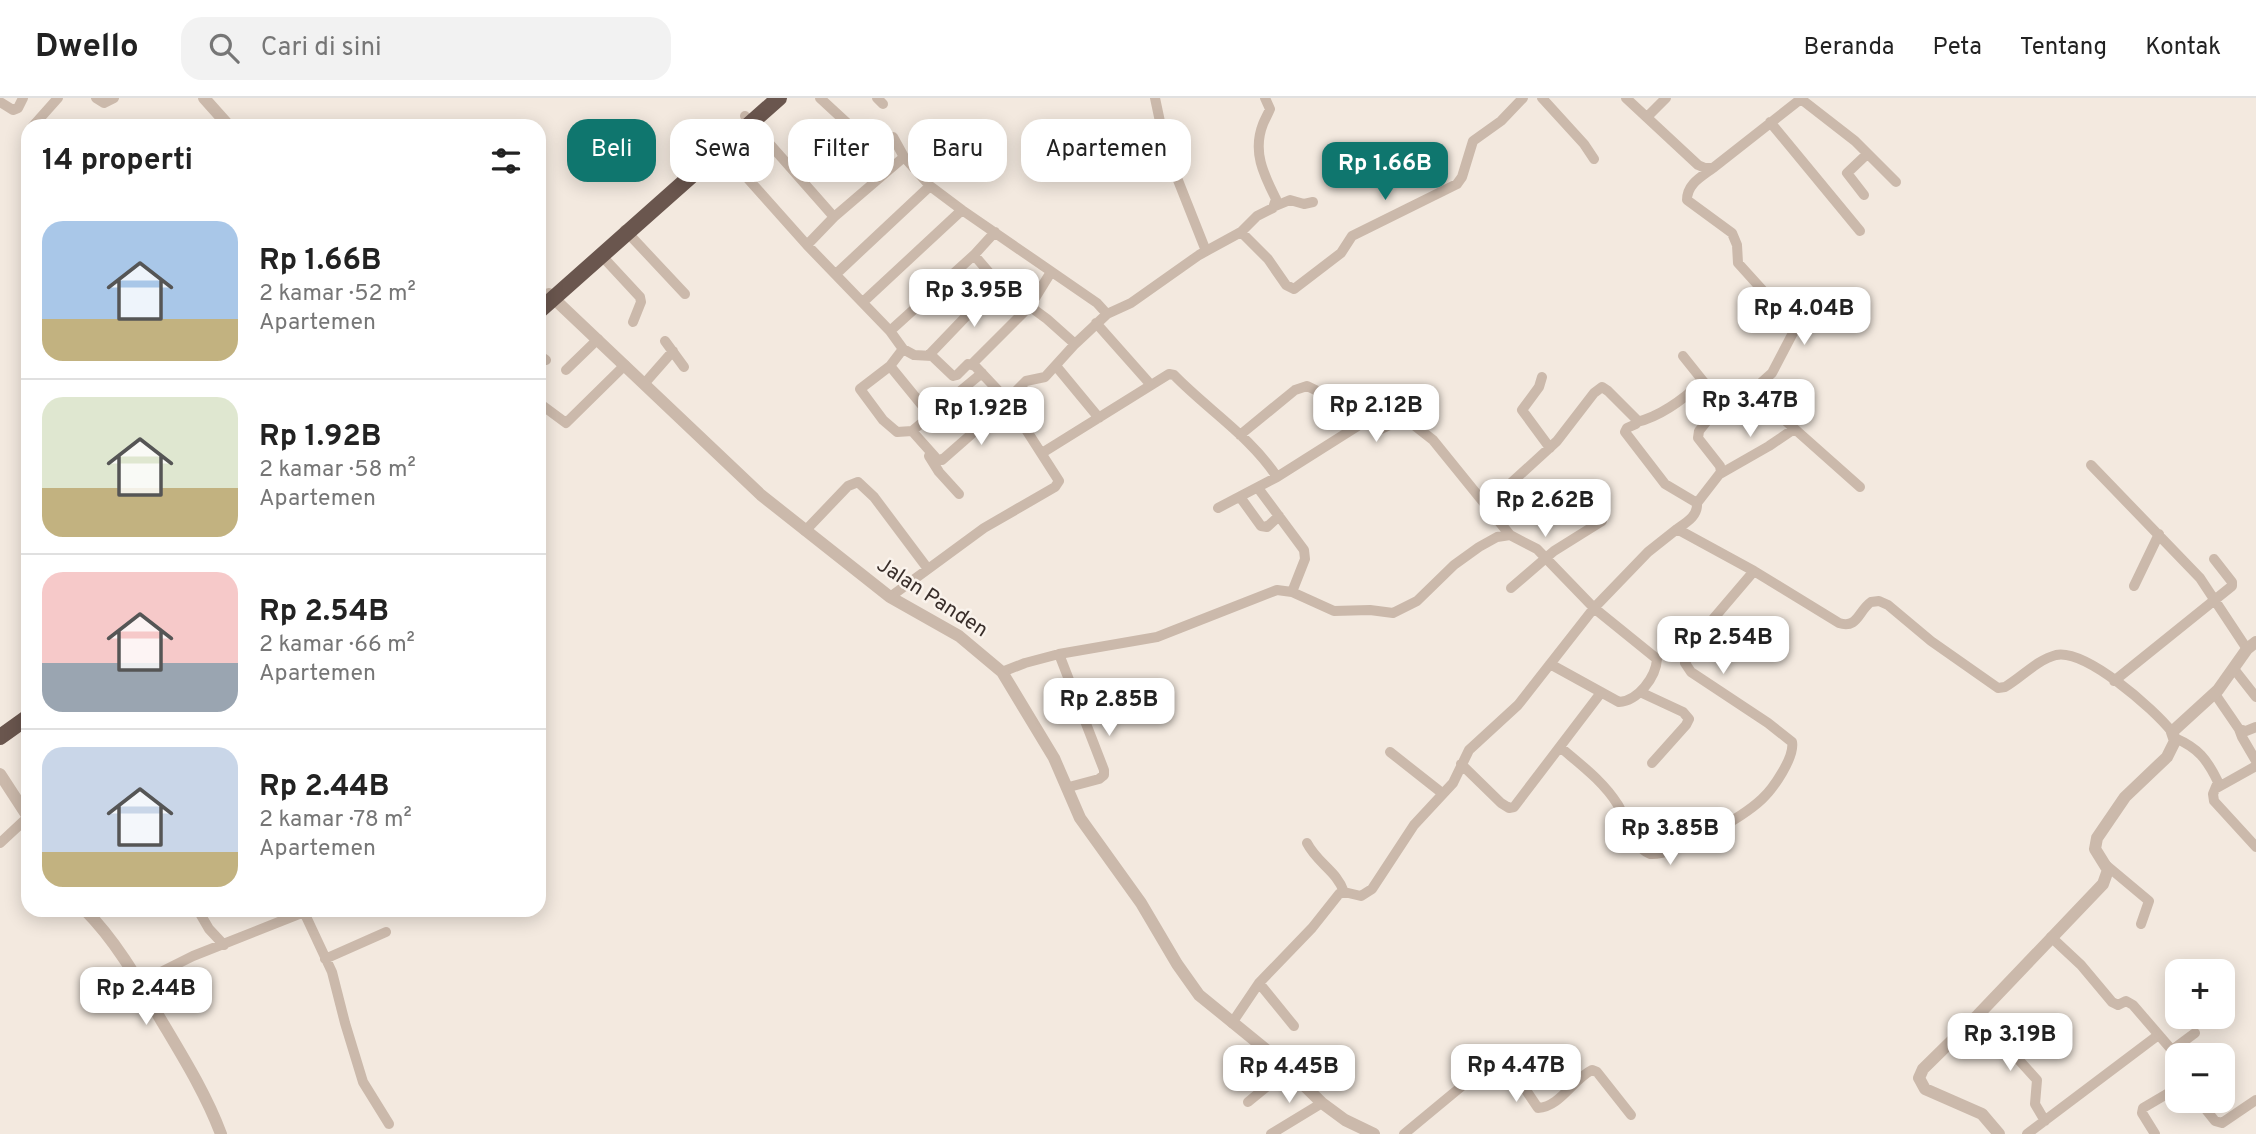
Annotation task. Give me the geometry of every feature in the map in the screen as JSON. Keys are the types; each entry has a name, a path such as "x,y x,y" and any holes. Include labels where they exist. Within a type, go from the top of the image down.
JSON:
{"highway":[{"path":"748,119 764,98"},
{"path":"748,119 779,98"},
{"path":"547,298 680,182"},
{"path":"547,298 602,256 625,230"},
{"path":"0,737 21,722"},
{"path":"0,749 21,734"}],"street":[{"path":"0,102 13,110 18,108 23,98"},
{"path":"39,119 58,98"},
{"path":"96,98 107,103 114,98"},
{"path":"204,98 223,119"},
{"path":"820,98 860,135 893,137 904,157 930,186 1097,303 1108,314"},
{"path":"1155,98 1166,150 1206,251"},
{"path":"1265,98 1270,109 1261,129 1258,146 1260,168 1276,199 1273,208"},
{"path":"1241,232 1268,259 1286,285 1294,289 1341,253 1352,236 1457,184 1462,177 1473,141 1501,121 1524,98"},
{"path":"1542,98 1584,144 1594,159"},
{"path":"1626,98 1698,165 1705,169 1713,168"},
{"path":"1648,116 1666,98"},
{"path":"1720,474 1720,466 1698,436 1714,411 1752,391 1776,369 1795,327 1738,263 1737,245 1732,233 1687,200 1693,183 1801,99 1855,141 1896,182"},
{"path":"1770,122 1860,231"},
{"path":"774,148 835,217"},
{"path":"1864,195 1847,173 1867,154"},
{"path":"807,245 904,157"},
{"path":"754,182 807,245 904,349 914,355 929,355 953,376 972,364 1030,306 1051,272"},
{"path":"836,274 930,186"},
{"path":"912,431 938,460 942,460 1029,379 1041,379 1056,366 1096,323 1108,314 1130,303 1206,251 1241,232 1257,216 1290,200 1304,204 1313,202"},
{"path":"863,302 962,210"},
{"path":"625,230 685,294"},
{"path":"890,331 974,255 995,232"},
{"path":"974,255 998,283 1075,344"},
{"path":"602,256 640,297 639,309 633,322"},
{"path":"929,355 998,283"},
{"name":"Jalan Panden","path":"547,298 598,339 761,495 890,597 959,636 1002,672 1054,758 1069,787 1080,818 1092,838 1141,903 1199,995 1288,1069 1322,1102 1345,1120 1374,1134"},
{"path":"1096,323 1151,385"},
{"path":"566,370 598,339"},
{"path":"665,341 684,367"},
{"path":"904,349 890,366 860,390 894,431 912,431 982,373"},
{"path":"644,384 673,351"},
{"path":"1683,356 1723,404"},
{"path":"890,597 984,528 1058,485 1058,479 1007,400 972,364"},
{"path":"546,407 566,423 625,365"},
{"path":"890,366 930,415"},
{"path":"1056,366 1099,418"},
{"path":"1042,453 1169,374 1174,375 1264,457 1277,477"},
{"path":"1542,377 1539,387 1522,410 1550,448"},
{"path":"1232,1023 1259,983 1312,928 1339,894 1344,892 1362,896 1372,889 1414,825 1453,783 1469,750 1518,705 1594,608 1648,552 1693,516 1697,509 1696,503 1665,484 1626,435 1627,428 1679,401 1703,381"},
{"path":"1240,435 1303,387 1312,388 1338,400 1390,411 1405,418 1433,439 1510,535 1531,545 1547,558 1594,608 1657,659 1656,667 1640,692 1632,700 1619,702 1600,694 1550,664"},
{"path":"1487,505 1550,448 1600,388 1608,391 1637,422"},
{"path":"1752,391 1860,487"},
{"path":"1218,508 1277,477 1364,422 1381,429 1405,418"},
{"path":"1696,503 1720,474 1739,465 1794,429"},
{"path":"928,449 931,461 959,494"},
{"path":"2091,465 2186,562 2251,645 2215,694 2173,735 2171,752 2125,797 2097,838 2095,849 2106,864 2150,902 2141,924"},
{"path":"805,531 848,486 858,482 874,497 928,569"},
{"path":"1258,488 1305,554 1292,592"},
{"path":"1240,497 1257,523 1264,528 1279,516"},
{"path":"1511,588 1574,537 1602,522"},
{"path":"1677,529 1844,625 1855,622 1871,602 1879,601 1888,605 1931,641 1998,688 2005,687 2040,662 2057,655 2082,659 2149,707 2173,735 2200,753 2218,782 2214,802 2256,847"},
{"path":"2134,586 2159,534"},
{"path":"1002,672 1059,654 1157,637 1276,590 1292,592 1334,611 1370,610 1393,613 1417,601 1454,565 1479,547 1497,537 1510,535"},
{"path":"2114,681 2233,584 2214,559"},
{"path":"1560,747 1594,775 1618,804 1640,848 1650,854 1678,849 1703,837 1762,799 1773,787 1791,756 1794,748 1792,742 1691,672 1685,663 1702,632 1754,571"},
{"path":"1059,654 1104,770 1104,775 1099,779 1069,787"},
{"path":"2234,669 2256,697"},
{"path":"1640,692 1683,712 1689,719 1652,763"},
{"path":"1461,764 1503,805 1511,808 1517,804 1600,694"},
{"path":"2215,694 2239,729 2256,764 2215,789"},
{"path":"2239,729 2249,731 2256,727"},
{"path":"1390,752 1442,793"},
{"path":"0,774 21,806"},
{"path":"0,843 21,824"},
{"path":"1307,843 1319,862 1340,879 1344,892"},
{"path":"1999,1134 1982,1114 1928,1091 1919,1078 1925,1065 1978,1015 2103,884 2108,872 2106,864"},
{"path":"91,917 119,950 139,983 197,1081 221,1134"},
{"path":"202,917 224,945"},
{"path":"139,983 174,964 290,917"},
{"path":"307,917 335,978 363,1082 389,1124"},
{"path":"326,959 386,932"},
{"path":"2051,937 2088,973 2112,1002 2118,1005 2129,1002 2165,1044"},
{"path":"1259,983 1294,1027"},
{"path":"1978,1015 2037,1080 2035,1104 2045,1121"},
{"path":"2184,1043 2195,1033"},
{"path":"2027,1134 2157,1036"},
{"path":"1404,1134 1497,1057 1507,1062 1538,1108 1547,1106 1592,1070 1597,1072 1631,1115"},
{"path":"1248,1102 1288,1069"},
{"path":"2155,1134 2142,1113 2143,1108 2165,1095"},
{"path":"2209,1113 2215,1121 2222,1123 2256,1100"},
{"path":"1271,1134 1322,1102"}]}
